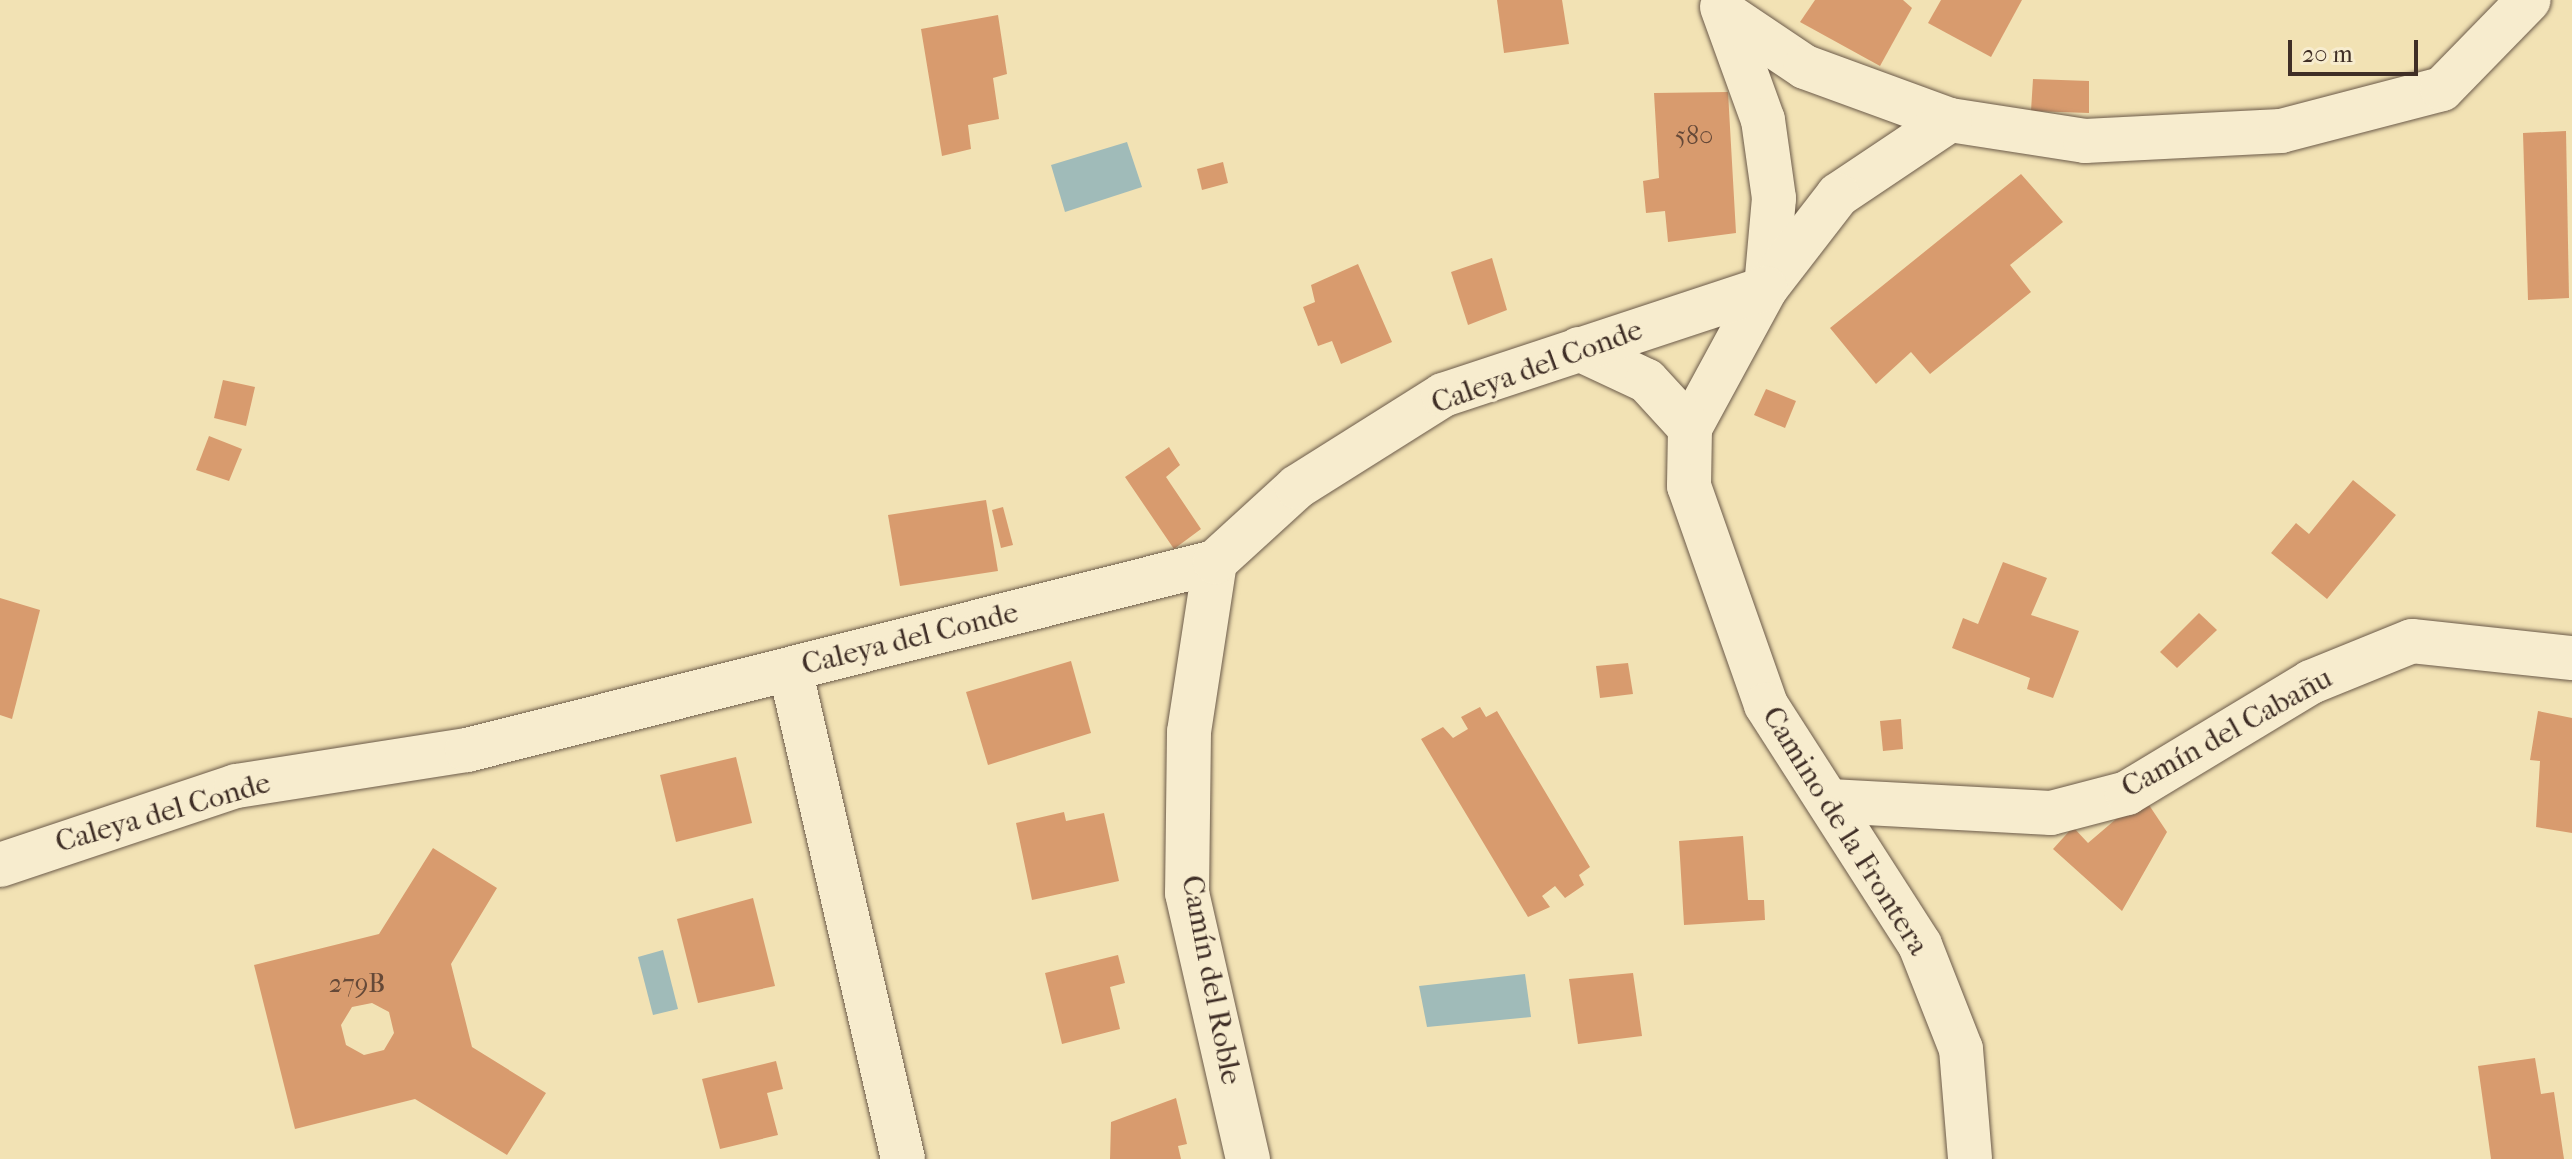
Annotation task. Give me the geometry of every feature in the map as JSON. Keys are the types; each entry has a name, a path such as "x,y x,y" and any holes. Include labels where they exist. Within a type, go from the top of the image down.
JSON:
{"street":[{"path":"1721,7 1805,67 1950,120 2085,141 2281,131 2442,89 2529,0"},
{"path":"1721,7 1763,120 1774,198 1766,288"},
{"path":"1766,288 1838,195 1950,120"},
{"name":"Caleya del Conde","path":"0,865 236,786 467,750 1215,562 1297,487 1443,395 1766,288"},
{"name":"Camino de la Frontera","path":"1766,288 1690,428 1689,486 1766,705 1920,945 1961,1049 1970,1159"},
{"path":"1579,349 1647,381 1690,428"},
{"name":"Camín del Roble","path":"1215,562 1189,732 1187,893 1248,1159"},
{"name":"Camín del Cabañu","path":"1830,801 2051,813 2127,793 2311,682 2412,641 2572,658"},
{"path":"790,669 903,1159"}],"water":[{"path":"1127,142 1142,187 1065,212 1051,165"},
{"path":"663,950 678,1009 653,1015 638,957"},
{"path":"1525,974 1531,1017 1427,1027 1419,986"}],"building":[{"path":"1497,0 1562,0 1569,44 1504,53"},
{"path":"1815,0 1903,0 1912,8 1880,66 1800,22"},
{"path":"1941,0 2022,0 1991,57 1928,23"},
{"path":"998,15 1007,74 993,78 999,119 968,125 971,149 942,156 921,29"},
{"path":"2033,79 2089,81 2089,113 2031,111"},
{"path":"1728,92 1736,233 1668,242 1665,211 1646,213 1643,181 1659,178 1654,93"},
{"path":"2566,131 2569,298 2528,300 2523,133"},
{"path":"1223,162 1228,183 1202,190 1197,169"},
{"path":"2021,174 2063,222 2010,265 2031,292 1930,374 1911,352 1876,384 1830,328"},
{"path":"1492,258 1507,310 1468,325 1451,272"},
{"path":"1358,264 1392,342 1341,364 1332,341 1318,346 1303,307 1315,302 1311,285"},
{"path":"223,380 255,387 246,426 214,418"},
{"path":"1766,389 1796,401 1785,428 1754,415"},
{"path":"209,436 242,449 229,481 196,470"},
{"path":"1169,447 1180,465 1166,477 1201,529 1174,549 1125,477"},
{"path":"2353,480 2396,515 2327,599 2271,553 2296,523 2309,534"},
{"path":"986,500 998,571 900,586 888,515"},
{"path":"1003,507 1013,545 1001,548 992,510"},
{"path":"2003,562 2047,578 2031,615 2079,631 2053,698 2027,689 2030,678 1952,648 1963,618 1978,624"},
{"path":"0,598 40,610 12,719 0,715"},
{"path":"2199,613 2217,630 2177,668 2160,652"},
{"path":"1071,661 1091,733 988,765 966,692"},
{"path":"1628,663 1633,694 1600,698 1596,666"},
{"path":"1480,707 1486,717 1497,711 1590,867 1579,875 1584,885 1565,898 1555,886 1542,896 1550,907 1528,917 1421,739 1443,727 1453,738 1468,729 1461,717"},
{"path":"2538,711 2572,718 2572,833 2536,827 2540,761 2530,760"},
{"path":"1901,719 1903,749 1883,751 1880,721"},
{"path":"736,757 752,823 676,842 660,775"},
{"path":"2143,796 2167,832 2122,911 2053,849 2073,827 2088,843"},
{"path":"1064,812 1066,821 1104,813 1119,881 1032,900 1016,823"},
{"path":"1743,836 1748,900 1764,900 1765,920 1684,925 1679,841"},
{"path":"433,848 497,888 451,964 472,1047 546,1093 507,1155 415,1099 295,1129 254,965 379,934","holes":["372,1003 389,1012 394,1033 384,1050 364,1055 346,1045 341,1025 352,1007"]},
{"path":"753,898 775,986 698,1003 677,919"},
{"path":"1118,955 1125,983 1110,987 1120,1029 1062,1044 1045,973"},
{"path":"1633,973 1642,1036 1578,1044 1569,979"},
{"path":"2535,1058 2541,1094 2554,1092 2564,1159 2491,1159 2478,1066"},
{"path":"776,1061 783,1089 767,1093 778,1135 720,1149 702,1079"},
{"path":"1176,1098 1187,1144 1178,1146 1181,1159 1110,1159 1111,1122"}]}
